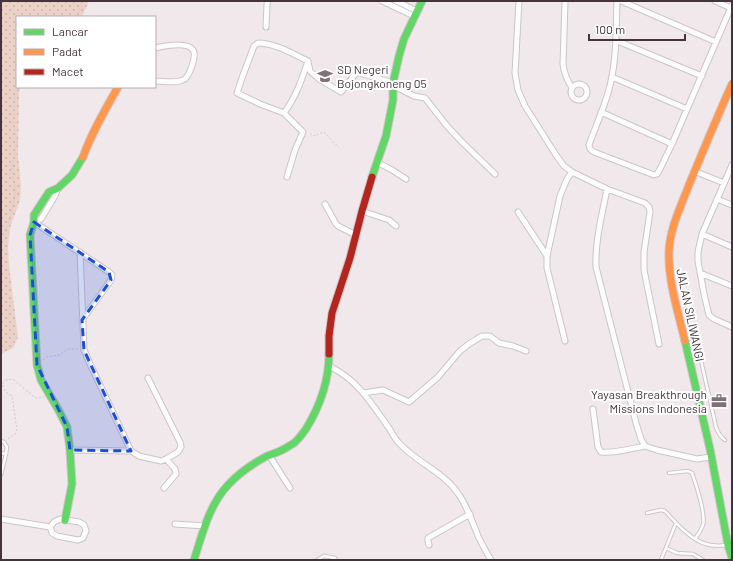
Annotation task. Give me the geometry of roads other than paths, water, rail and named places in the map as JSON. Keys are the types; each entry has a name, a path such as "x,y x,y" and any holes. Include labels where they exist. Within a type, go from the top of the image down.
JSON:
{"street":[{"path":"266,27 268,1"},
{"path":"382,1 416,14"},
{"path":"396,1 416,14"},
{"path":"194,560 204,526 218,497 226,486 243,471 269,455 276,453 295,442 301,436 314,416 319,404 329,366 329,336 332,313 350,258 362,211 389,125 393,84 399,56 404,40 422,1"},
{"path":"519,1 515,72 518,90 525,106 564,166 572,172 608,189 645,203 649,207 650,212 644,252 644,270 659,344"},
{"path":"565,1 563,64 564,72 572,88"},
{"path":"617,1 612,77 609,92 589,145 590,149 594,152 654,175 659,171 672,144 731,7 715,1"},
{"path":"621,1 716,42"},
{"path":"615,40 702,76"},
{"path":"287,177 295,150 303,132 284,113 237,93 254,46 258,43 278,47 308,61"},
{"path":"156,48 166,45 187,45 193,50 195,55 190,72 185,79 178,82 156,80"},
{"path":"308,61 310,71 319,79 341,92 357,72 393,84 414,96 425,98 446,126 495,174"},
{"path":"284,113 299,88 308,61"},
{"path":"612,77 687,109"},
{"name":"JALAN SILIWANGI","path":"732,84 681,204 672,230 669,251 671,282 711,457 728,545 732,558"},
{"path":"66,520 72,484 70,450 67,427 60,411 41,380 36,365 30,235 34,222 34,215 49,192 58,188 72,175 82,158 102,114 117,88"},
{"path":"601,112 672,144"},
{"path":"377,162 406,179"},
{"path":"732,165 702,234 698,252 700,273 709,315 714,319 732,327"},
{"path":"694,171 724,183"},
{"path":"565,341 547,268 547,256 560,196 567,179 572,172"},
{"path":"608,189 599,225 596,267 636,423 645,446"},
{"path":"717,199 732,205"},
{"path":"325,204 338,226 356,235"},
{"path":"362,211 388,220 396,226"},
{"path":"518,212 547,256"},
{"path":"34,222 112,275 111,280 82,320"},
{"path":"702,234 732,247"},
{"path":"80,252 84,350 131,450 139,456 161,461 178,452 181,447 180,442 148,378"},
{"path":"700,273 732,286"},
{"path":"363,393 383,390 409,402 438,377 460,351 482,336 490,336 499,343 526,351"},
{"path":"329,366 336,369 353,382 363,393 400,443 412,455 457,491 470,514 479,537 491,560"},
{"path":"593,409 598,447 601,452 645,446 698,459 711,457"},
{"path":"70,450 131,450"},
{"path":"269,455 290,488"},
{"path":"164,488 176,474 175,469 166,459"},
{"path":"429,545 428,538 470,514"},
{"path":"1,519 50,527"},
{"path":"60,519 79,522 84,525 86,531 83,538 78,540 57,536 52,533 50,527 54,522 60,519"},
{"path":"175,524 204,526"}],"lane":[{"path":"686,351 695,351 700,356 716,427 722,438 725,440"},
{"path":"1,475 7,447 2,441"},
{"path":"1,453 6,454"},
{"path":"669,473 688,471 692,473 704,521 695,539"},
{"path":"647,512 661,510 665,511 676,523 695,539 707,545 728,545"},
{"path":"661,560 676,523"},
{"path":"666,548 677,554 693,554 703,560"},
{"path":"317,560 324,556 335,558 336,560"}],"place":[{"name":"SD Negeri Bojongkoneng 05","path":"325,76"},
{"name":"Yayasan Breakthrough Missions Indonesia","path":"719,401"}]}
